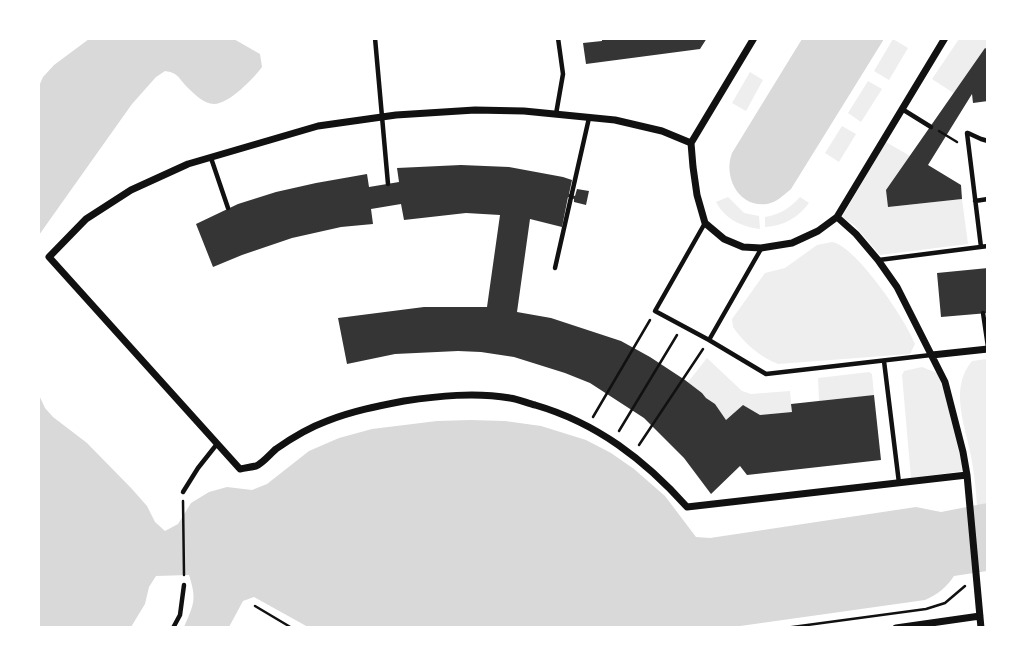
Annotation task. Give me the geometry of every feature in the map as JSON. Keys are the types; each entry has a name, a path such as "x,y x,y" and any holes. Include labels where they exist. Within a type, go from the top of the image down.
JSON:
{"street":[{"path":"754,38 691,143 692,167 705,223 724,239 743,247 761,248 792,243 818,231 837,217 945,38"},
{"path":"691,143 650,128 615,120 524,111 475,110 396,115 318,126 188,164 131,190 86,219 49,257 240,469 258,465 307,428 331,419 387,404 466,395 510,398 552,410 614,440 669,487 687,507 967,475"},
{"path":"837,217 856,234 897,287 945,382 967,475 976,576 984,616 981,628"},
{"path":"932,355 988,348"},
{"path":"896,628 984,616"}],"lane":[{"path":"375,38 388,184"},
{"path":"556,114 563,74 558,38"},
{"path":"902,109 931,127"},
{"path":"555,268 589,117"},
{"path":"981,247 967,133 988,141"},
{"path":"211,158 228,208"},
{"path":"975,201 988,199"},
{"path":"705,223 655,311 766,374 932,355"},
{"path":"878,260 988,246"},
{"path":"709,340 761,248"},
{"path":"984,313 988,348"},
{"path":"884,361 899,483"},
{"path":"183,492 217,443"},
{"path":"173,628 180,615 184,585"}],"path":[{"path":"931,127 969,149"},
{"path":"588,427 655,311"},
{"path":"614,440 683,326"},
{"path":"632,455 709,340"},
{"path":"183,492 184,585"},
{"path":"785,628 926,609 945,603 976,576"},
{"path":"255,606 292,628"}],"shaded area":[{"path":"232,38 260,54 262,67 247,84 227,100 214,104 199,98 173,73 165,71 156,77 132,104 39,235 39,86 54,65 89,39"},
{"path":"802,39 884,39 791,189 774,202 757,204 748,201 735,189 730,171 732,153"},
{"path":"893,39 908,48 889,80 874,71"},
{"path":"959,39 987,39 987,50 955,94 932,79"},
{"path":"750,72 763,80 746,111 732,103"},
{"path":"868,81 882,89 861,122 848,113"},
{"path":"842,126 856,134 839,162 825,153"},
{"path":"886,142 910,156 888,207 962,199 968,244 880,255 855,226 842,217"},
{"path":"728,197 744,213 759,216 760,229 741,224 724,213 716,202"},
{"path":"800,197 809,203 800,213 784,223 765,227 765,217 784,210"},
{"path":"832,242 854,256 891,302 915,344 910,354 778,364 753,349 733,327 732,319 765,273 785,268 817,245"},
{"path":"707,358 742,391 751,394 790,391 792,412 760,415 743,405 726,420 702,393 688,382"},
{"path":"987,359 987,503 977,506 960,395 961,383 972,361"},
{"path":"922,367 937,373 942,384 963,471 911,478 902,375 904,371"},
{"path":"869,372 872,374 874,395 819,401 818,378"},
{"path":"38,393 53,417 87,443 132,489 147,506 155,522 165,531 178,524 191,503 209,492 227,487 252,490 267,484 309,451 339,438 372,429 437,421 505,421 541,426 586,440 611,453 665,496 696,537 710,538 916,507 941,512 987,503 987,571 954,576 941,590 925,600 726,628 308,627 254,597 243,601 229,627 184,627 193,602 189,575 156,576 149,587 145,604 131,627 39,627"}],"building":[{"path":"602,38 707,38 700,49 586,64 583,43 602,41"},
{"path":"985,48 988,50 988,101 973,103 972,94 928,165 961,185 962,199 888,207 886,190"},
{"path":"461,165 509,167 563,177 572,180 569,194 575,196 577,189 589,191 586,205 574,202 574,199 568,197 562,227 530,219 517,312 551,318 621,341 685,380 715,404 726,420 743,405 760,415 792,412 791,404 874,395 881,460 747,475 740,466 711,494 684,458 644,418 590,383 565,373 514,357 458,351 395,354 347,364 338,318 424,307 487,307 500,215 466,213 404,220 401,204 371,209 373,224 341,227 292,238 213,267 196,224 238,204 316,183 367,174 369,187 399,182 397,168"},
{"path":"988,268 988,313 941,317 937,273"}]}
